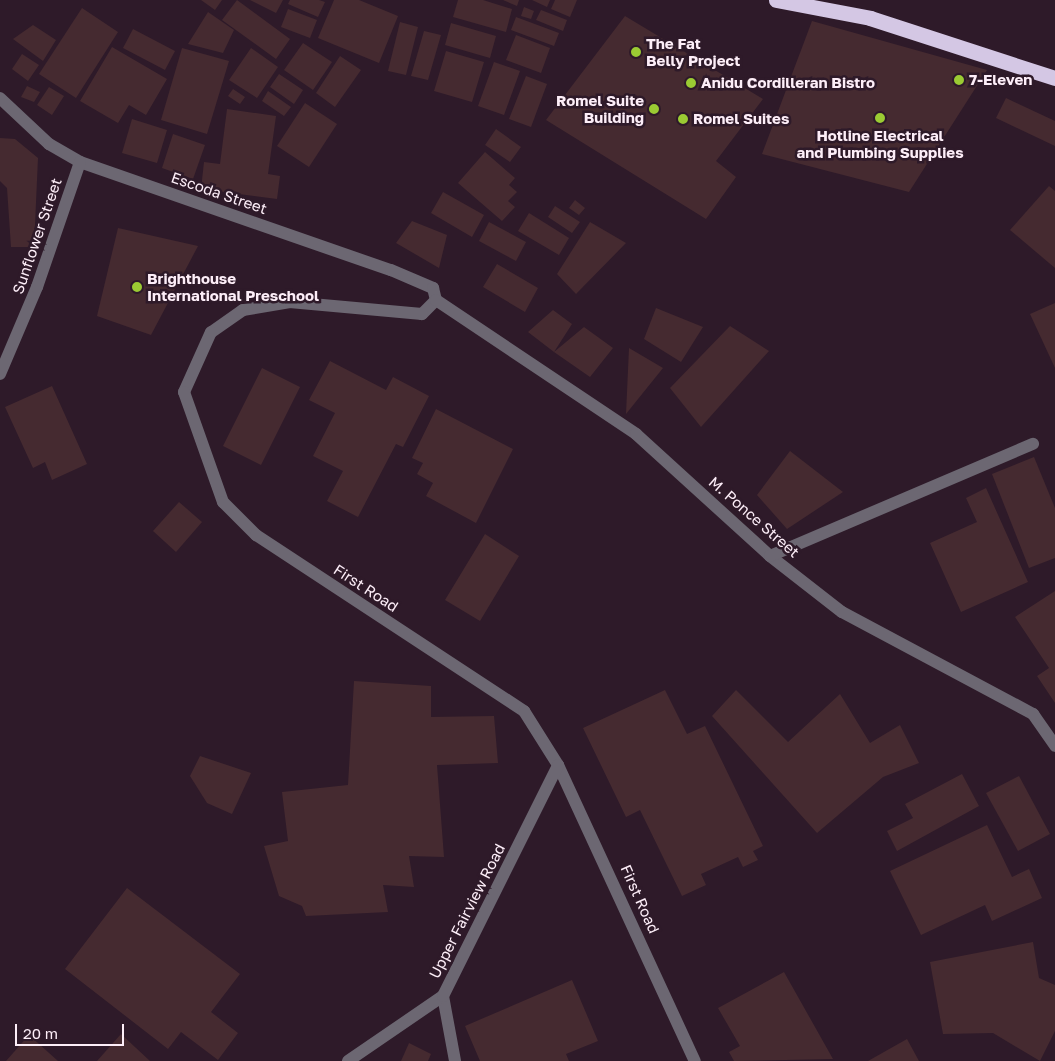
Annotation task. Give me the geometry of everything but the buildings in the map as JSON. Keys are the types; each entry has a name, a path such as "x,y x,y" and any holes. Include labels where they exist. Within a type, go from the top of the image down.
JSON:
{"highway":[{"path":"776,0 870,18 1055,78"}],"street":[{"name":"Escoda Street","path":"0,98 49,144 80,162 391,270 433,288 436,300"},
{"name":"Sunflower Street","path":"0,374 37,287 80,162"},
{"name":"M. Ponce Street","path":"436,300 636,434 770,556 842,612 1033,714 1055,746"},
{"name":"First Road","path":"436,300 422,314 290,302 243,310 211,332 184,392 223,502 256,535 524,711 558,765 695,1061"},
{"path":"770,556 1033,444"},
{"name":"Upper Fairview Road","path":"348,1061 443,996 558,765"},
{"path":"443,996 455,1061"}],"place":[{"name":"The Fat Belly Project","path":"636,52"},
{"name":"7-Eleven","path":"959,80"},
{"name":"Anidu Cordilleran Bistro","path":"691,83"},
{"name":"Romel Suite Building","path":"654,109"},
{"name":"Hotline Electrical and Plumbing Supplies","path":"880,118"},
{"name":"Romel Suites","path":"683,119"},
{"name":"Brighthouse International Preschool","path":"137,287"}]}
